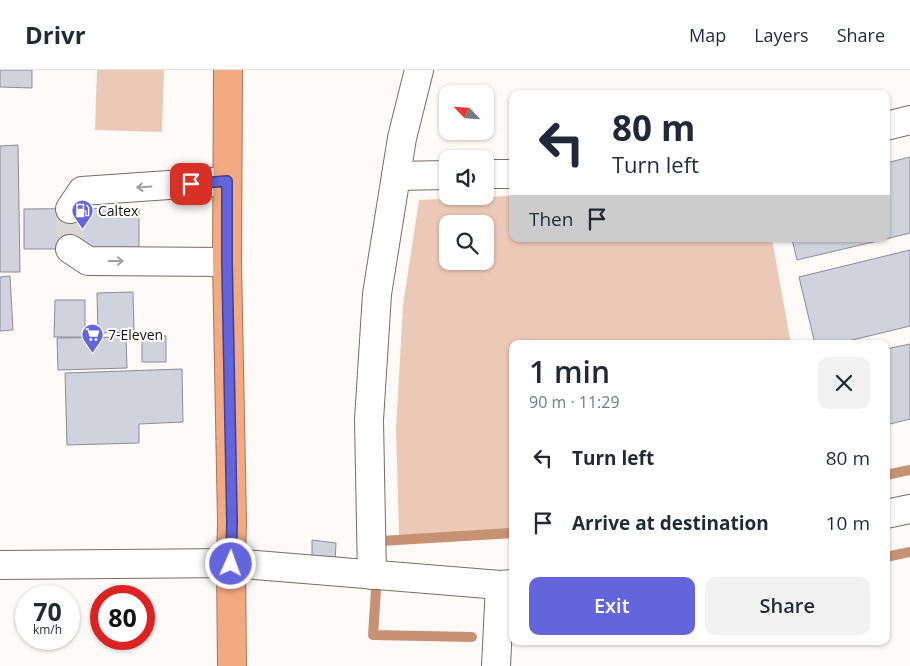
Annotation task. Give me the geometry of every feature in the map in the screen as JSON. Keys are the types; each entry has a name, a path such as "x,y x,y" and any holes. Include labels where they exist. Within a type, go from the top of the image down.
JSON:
{"highway":[{"path":"228,70 227,262 232,522 232,666"}],"street":[{"path":"372,575 369,420 377,294 402,138 419,70"},
{"path":"890,125 910,120"},
{"path":"494,174 509,174"},
{"path":"396,176 439,175"},
{"path":"70,209 82,191 227,181"},
{"path":"70,249 88,260 227,262"},
{"path":"890,513 910,509"},
{"path":"0,564 231,564 506,585 496,666"}],"shaded area":[{"path":"97,70 164,70 162,132 95,130"},
{"path":"509,196 509,242 773,242 790,340 509,340 509,536 399,535 396,429 403,305 419,200 439,199 439,205 494,205 494,197"}],"building":[{"path":"0,70 32,70 32,88 0,87"},
{"path":"18,145 20,272 0,272 0,146"},
{"path":"910,157 910,233 890,238 890,162"},
{"name":"Caltex","path":"139,208 139,249 24,249 24,209"},
{"path":"793,242 873,242 797,260"},
{"path":"910,250 910,326 852,340 814,340 799,277"},
{"path":"10,276 13,330 0,331 0,277"},
{"path":"133,292 134,332 98,333 97,293"},
{"path":"55,300 85,300 85,337 54,337"},
{"path":"142,336 166,336 166,362 142,362"},
{"name":"7-Eleven","path":"126,337 127,368 58,370 57,338"},
{"path":"910,344 910,419 890,424 890,348"},
{"path":"182,369 183,422 139,424 139,443 67,445 65,373"},
{"path":"312,540 336,543 335,561 312,559"}],"waterway":[{"path":"890,474 910,470"},
{"path":"380,549 381,541 509,533"},
{"path":"890,556 910,552"},
{"path":"376,590 373,635 472,637"}],"tunnel":[{"path":"70,209 70,249"}],"place":[{"name":"Caltex","path":"82,229"},
{"name":"7-Eleven","path":"92,353"}],"route":[{"path":"191,184 227,181 231,564"}]}
